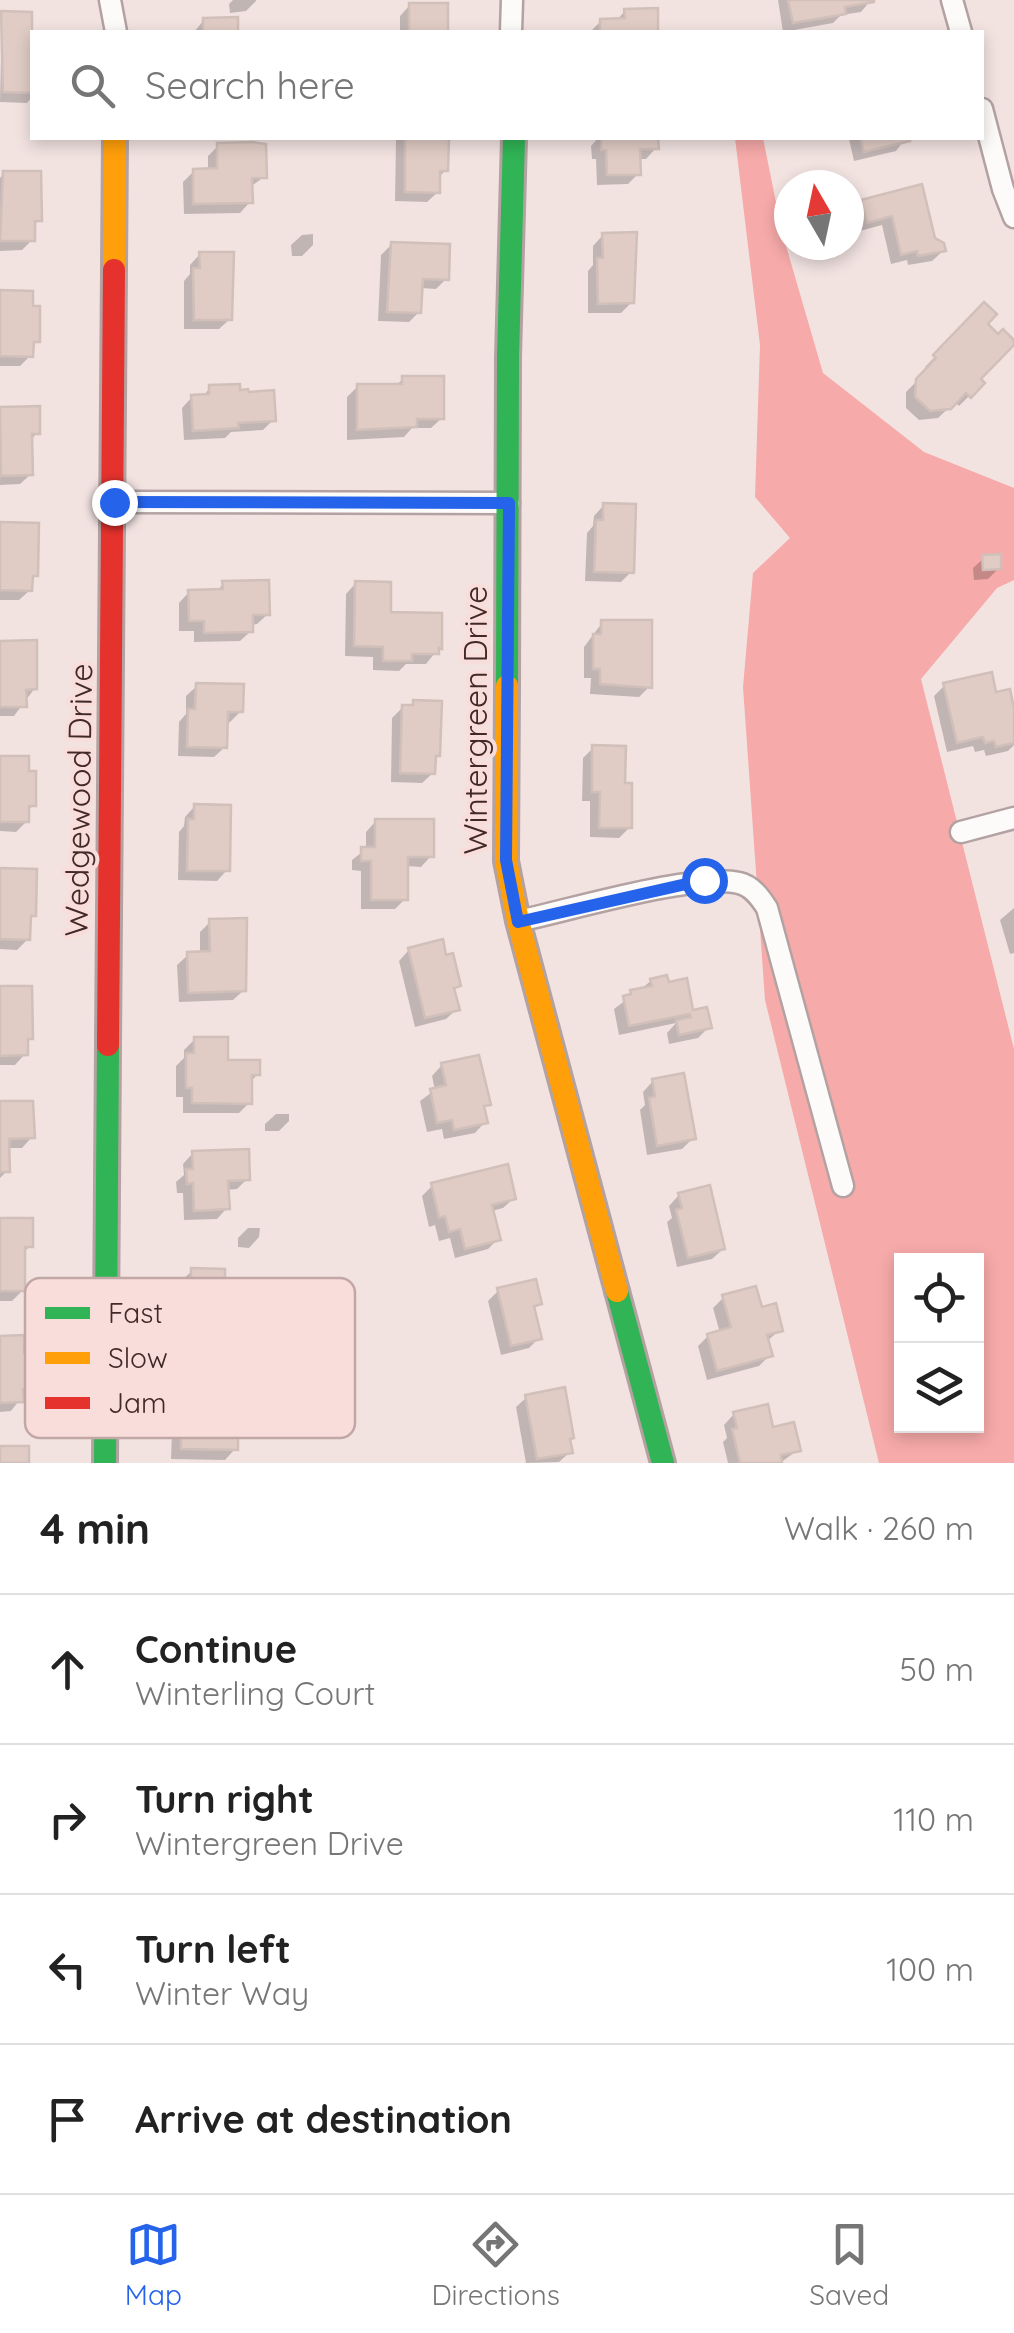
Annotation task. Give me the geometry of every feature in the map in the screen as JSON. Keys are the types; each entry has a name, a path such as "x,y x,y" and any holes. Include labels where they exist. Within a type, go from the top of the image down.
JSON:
{"street":[{"path":"110,0 116,30"},
{"path":"511,30 512,0"},
{"path":"952,0 960,30"},
{"path":"984,117 1014,218"},
{"name":"Wedgewood Drive","path":"106,1278 115,140"},
{"name":"Wintergreen Drive","path":"514,140 508,357 506,860 518,922 663,1463"},
{"path":"114,502 509,503"},
{"path":"962,832 1014,818"},
{"path":"518,922 704,880 742,883 758,894 767,908 843,1186"},
{"name":"Wedgewood Drive","path":"104,1438 104,1463"}],"shaded area":[{"path":"735,140 763,140 774,192 774,260 790,260 823,373 924,452 1014,488 1014,580 997,588 921,679 1014,1049 1014,1463 879,1463 765,1000 743,687 753,573 790,538 755,497 760,345"}],"building":[{"path":"788,0 874,2 845,7 846,14 793,23"},
{"path":"409,3 448,3 448,30 409,30"},
{"path":"658,8 658,30 600,30 600,19 625,18 624,9"},
{"path":"1,11 32,12 30,93 3,92"},
{"path":"238,17 238,30 203,30 203,18"},
{"path":"405,140 449,140 448,171 440,171 440,193 405,192"},
{"path":"601,140 658,140 659,149 640,149 641,175 607,175 606,150 601,150"},
{"path":"861,140 910,141 864,152"},
{"path":"217,143 266,144 267,178 252,178 253,203 193,204 193,169 217,168"},
{"path":"3,171 41,171 42,221 35,221 35,241 0,241"},
{"path":"922,184 935,238 944,243 946,251 901,255 892,216 867,223 864,199"},
{"path":"637,232 634,303 598,304 597,258 603,258 602,233"},
{"path":"391,242 450,244 449,280 423,279 421,313 387,312"},
{"path":"199,252 234,252 232,320 194,320 193,268 200,268"},
{"path":"0,290 33,291 33,306 40,306 40,342 34,342 33,357 0,356"},
{"path":"984,302 997,314 988,324 998,334 1003,329 1014,345 981,379 985,383 971,398 966,393 951,409 930,411 915,397 916,379 936,358 933,355"},
{"path":"402,376 444,376 444,419 417,419 417,427 357,430 357,384 402,384"},
{"path":"240,384 240,390 249,392 274,390 276,421 193,431 191,395 209,394 209,385"},
{"path":"40,406 40,434 32,434 33,475 1,476 0,407"},
{"path":"603,503 636,504 634,573 594,572 596,520 603,520"},
{"path":"0,522 39,523 38,576 33,576 32,591 0,590"},
{"path":"1001,554 1001,569 983,570 982,555"},
{"path":"269,580 270,615 253,615 253,632 204,633 204,621 189,621 188,590 223,589 222,581"},
{"path":"355,581 391,582 391,612 442,613 439,654 412,654 412,661 383,661 383,647 354,646"},
{"path":"601,620 652,620 652,688 600,684 600,669 593,669 593,634 601,634"},
{"path":"37,640 37,689 26,690 27,707 0,707 0,641"},
{"path":"992,672 996,692 1010,689 1014,743 996,747 994,741 985,743 983,737 957,743 943,683"},
{"path":"196,683 244,684 243,712 228,712 227,748 187,747 188,709 195,709"},
{"path":"413,700 442,701 440,756 436,756 435,774 400,773 402,705 413,705"},
{"path":"592,745 626,746 625,783 632,783 632,828 599,828 600,792 592,792"},
{"path":"0,756 29,756 29,771 36,771 36,806 29,806 29,822 0,822"},
{"path":"194,804 231,805 230,871 187,871 188,819 194,819"},
{"path":"375,819 434,819 434,857 408,857 408,900 371,900 371,861 361,861 361,847 375,847"},
{"path":"0,868 37,869 36,916 31,916 30,940 0,939"},
{"path":"247,918 246,991 188,993 187,952 210,951 209,919"},
{"path":"443,939 446,955 453,953 461,986 454,988 460,1010 425,1018 408,948"},
{"path":"667,975 669,982 687,978 693,1010 707,1007 712,1028 679,1035 676,1020 691,1017 690,1014 629,1026 623,996 631,994 630,990 652,986 650,979"},
{"path":"0,986 32,986 33,1039 28,1039 28,1055 0,1056"},
{"path":"194,1037 228,1037 228,1060 260,1060 260,1075 252,1075 252,1104 192,1103 192,1088 186,1088 186,1053 194,1053"},
{"path":"479,1055 491,1105 484,1106 488,1123 454,1130 452,1120 437,1123 430,1089 446,1085 441,1063"},
{"path":"684,1073 696,1139 657,1146 649,1098 655,1096 652,1079"},
{"path":"0,1101 33,1101 35,1138 9,1139 10,1172 0,1172"},
{"path":"249,1149 250,1180 228,1181 230,1209 194,1211 193,1183 187,1184 186,1169 193,1169 192,1151"},
{"path":"508,1164 516,1199 492,1205 501,1240 465,1249 460,1229 449,1232 445,1216 439,1218 431,1183"},
{"path":"710,1185 725,1249 688,1258 676,1210 682,1208 678,1193"},
{"path":"0,1218 33,1218 33,1247 25,1247 25,1291 0,1291"},
{"path":"191,1268 225,1269 225,1278 191,1278"},
{"path":"536,1279 542,1304 534,1306 542,1339 511,1346 497,1288"},
{"path":"756,1286 762,1307 776,1303 783,1331 767,1335 773,1356 717,1371 707,1334 731,1327 722,1295"},
{"path":"24,1335 24,1402 0,1403 0,1336"},
{"path":"565,1387 573,1453 537,1459 525,1395"},
{"path":"768,1404 773,1427 794,1422 801,1451 781,1455 782,1463 740,1463 732,1429 737,1428 733,1412"},
{"path":"181,1438 238,1438 238,1450 181,1449"},
{"path":"0,1446 29,1446 29,1463 0,1463"}],"traffic: fast":[{"path":"507,686 508,357 514,140"},
{"path":"106,1278 108,1045"},
{"path":"617,1291 663,1463"},
{"path":"105,1438 105,1463"}],"traffic: slow":[{"path":"114,270 115,140"},
{"path":"507,686 506,861 518,921 617,1291"}],"traffic: jam":[{"path":"108,1045 114,270"}],"route":[{"path":"114,502 509,503 506,860 518,922 704,880"}]}
